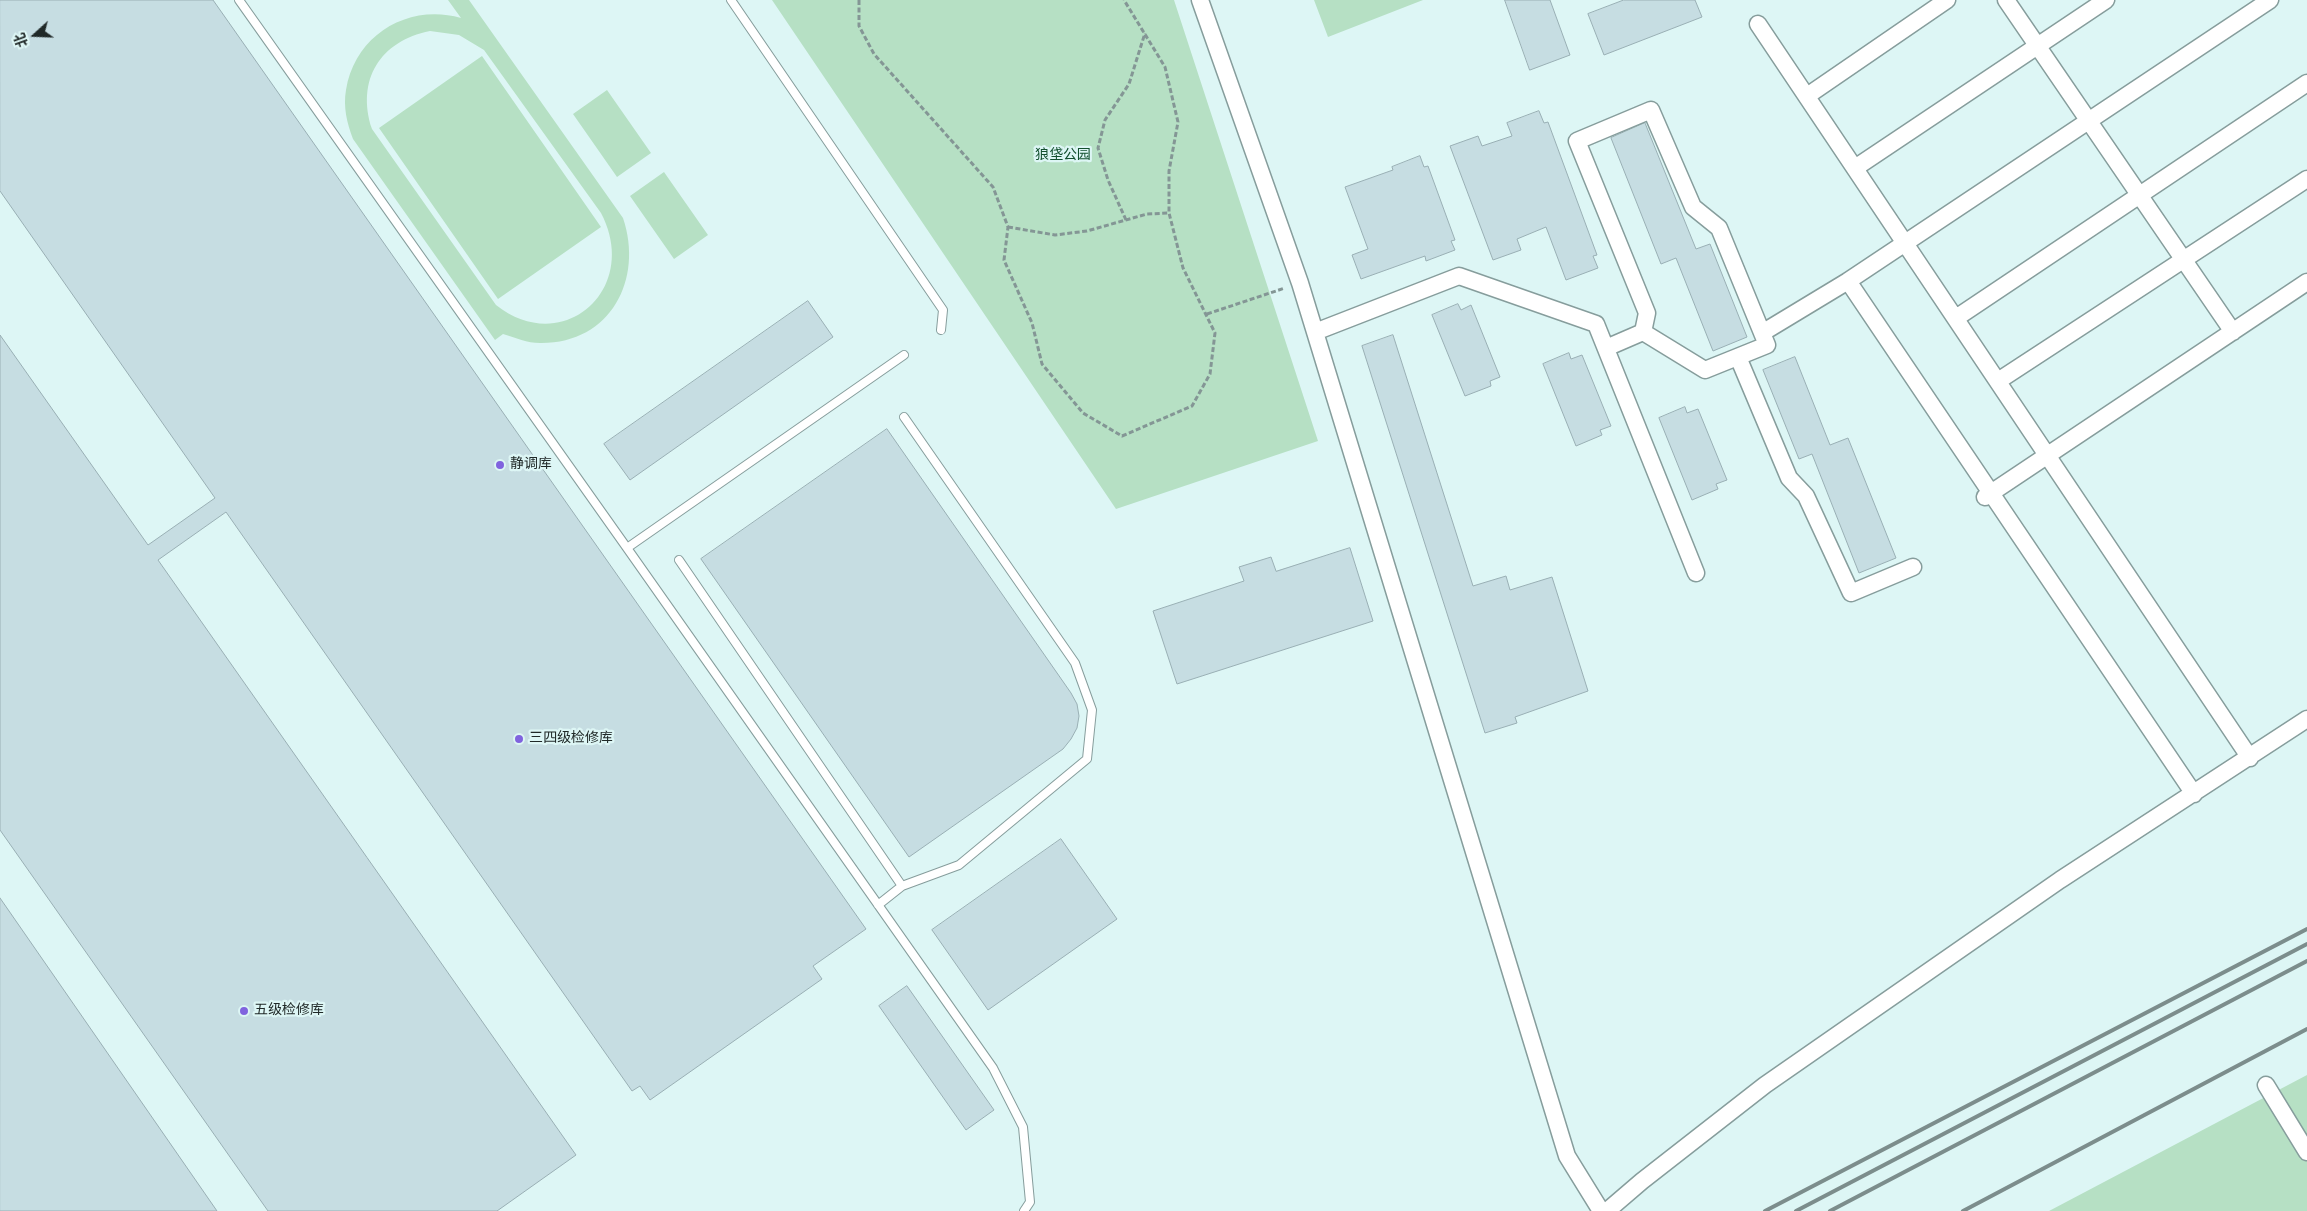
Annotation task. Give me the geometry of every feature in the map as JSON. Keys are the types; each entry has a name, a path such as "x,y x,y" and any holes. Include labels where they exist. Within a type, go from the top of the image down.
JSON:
{"street":[{"path":"1200,0 1300,283 1567,1156 1601,1211"},
{"path":"1807,96 1947,0"},
{"path":"2006,0 2233,332"},
{"path":"1855,168 2106,0"},
{"path":"1762,333 1848,281 2270,0"},
{"path":"1758,24 2250,758"},
{"path":"1956,318 2307,83"},
{"path":"1652,110 1693,206 1719,228 1767,345 1705,370 1643,332 1647,313 1577,141 1652,110"},
{"path":"1998,381 2307,179"},
{"path":"1315,332 1459,276 1596,324 1696,572"},
{"path":"1848,281 1988,496 2194,794"},
{"path":"1988,496 2307,282"},
{"path":"1606,348 1643,332"},
{"path":"1738,357 1789,478 1806,496 1851,593 1913,567"},
{"path":"1607,1211 1642,1181 1765,1086 2060,880 2250,758 2307,719"},
{"path":"2266,1085 2307,1152"}],"lane":[{"path":"238,0 627,548 992,1068 1023,1127 1030,1202 1024,1211"},
{"path":"731,0 943,310 941,330"},
{"path":"627,548 904,355"},
{"path":"878,905 902,886 959,864 1087,759 1092,710 1075,663 904,417"},
{"path":"679,560 902,886"}],"path":[{"path":"859,0 859,26 874,54 994,187 1008,227 1004,260 1032,323 1042,364 1083,413 1122,436 1192,406 1210,374 1215,333 1183,268 1169,213 1169,171 1178,122 1165,67 1124,0"},
{"path":"1126,220 1108,180 1098,148 1105,120 1129,84 1145,33"},
{"path":"1008,227 1055,235 1087,231 1147,214 1169,213"},
{"path":"1207,314 1300,283"}],"green space":[{"path":"448,0 469,0 623,218 628,241 629,264 624,285 616,304 603,320 585,333 565,340 540,343 503,334 495,340 353,139 345,109 346,90 351,70 360,53 372,39 387,28 404,20 422,15 461,18","holes":["430,31 459,35 484,50 601,213 611,241 611,267 603,289 589,307 569,319 546,324 521,319 496,305 372,129 367,94 370,79 376,65 385,53 412,36"]},
{"name":"狼垡公园","path":"772,0 1174,0 1318,441 1116,509"},
{"path":"1314,0 1423,0 1328,37"},
{"path":"482,56 601,227 498,299 379,128"},
{"path":"607,90 651,153 617,177 573,114"},
{"path":"664,172 708,235 674,259 630,196"},
{"path":"2307,1075 2307,1211 2049,1211"}],"building":[{"path":"0,0 213,0 866,929 813,966 822,979 650,1100 640,1086 632,1091 226,512 158,560 576,1155 497,1211 268,1211 0,830 0,335 148,545 215,498 0,191"},
{"path":"1505,0 1550,0 1570,55 1530,70"},
{"path":"1624,0 1695,0 1702,17 1604,55 1588,14"},
{"path":"1539,111 1544,123 1548,122 1597,255 1593,256 1598,268 1566,280 1546,227 1517,239 1521,250 1493,260 1450,146 1478,136 1482,146 1512,136 1507,123"},
{"path":"1645,123 1696,249 1710,244 1747,337 1713,351 1676,258 1661,264 1611,138"},
{"path":"1420,156 1424,167 1428,166 1455,240 1451,241 1455,250 1426,261 1425,256 1361,279 1352,255 1368,249 1345,187 1393,170 1392,167"},
{"path":"808,301 833,337 630,480 604,444"},
{"path":"1458,304 1461,310 1471,305 1500,377 1490,381 1491,386 1465,396 1432,315"},
{"path":"1393,335 1473,586 1506,576 1510,590 1552,577 1588,691 1515,717 1517,723 1485,733 1362,346"},
{"path":"1569,353 1571,359 1582,355 1611,426 1600,430 1602,435 1576,446 1543,364"},
{"path":"1795,357 1830,445 1848,438 1896,558 1859,573 1812,454 1799,459 1763,370"},
{"path":"1685,407 1687,413 1698,409 1727,480 1716,484 1718,489 1692,500 1659,418"},
{"path":"887,429 1071,693 1077,704 1079,716 1077,728 1063,749 909,857 701,559"},
{"path":"1350,548 1373,621 1177,684 1153,611 1244,581 1239,567 1271,557 1276,571"},
{"path":"1061,839 1117,919 988,1010 932,930"},
{"path":"0,898 217,1211 0,1211"},
{"path":"907,986 994,1110 966,1130 879,1006"}],"railway":[{"path":"1765,1211 2307,929"},
{"path":"1796,1211 2307,944"},
{"path":"1830,1211 2307,961"},
{"path":"1963,1211 2307,1029"}],"place":[{"name":"静调库","path":"500,465"},
{"name":"三四级检修库","path":"519,739"},
{"name":"五级检修库","path":"244,1011"}]}
